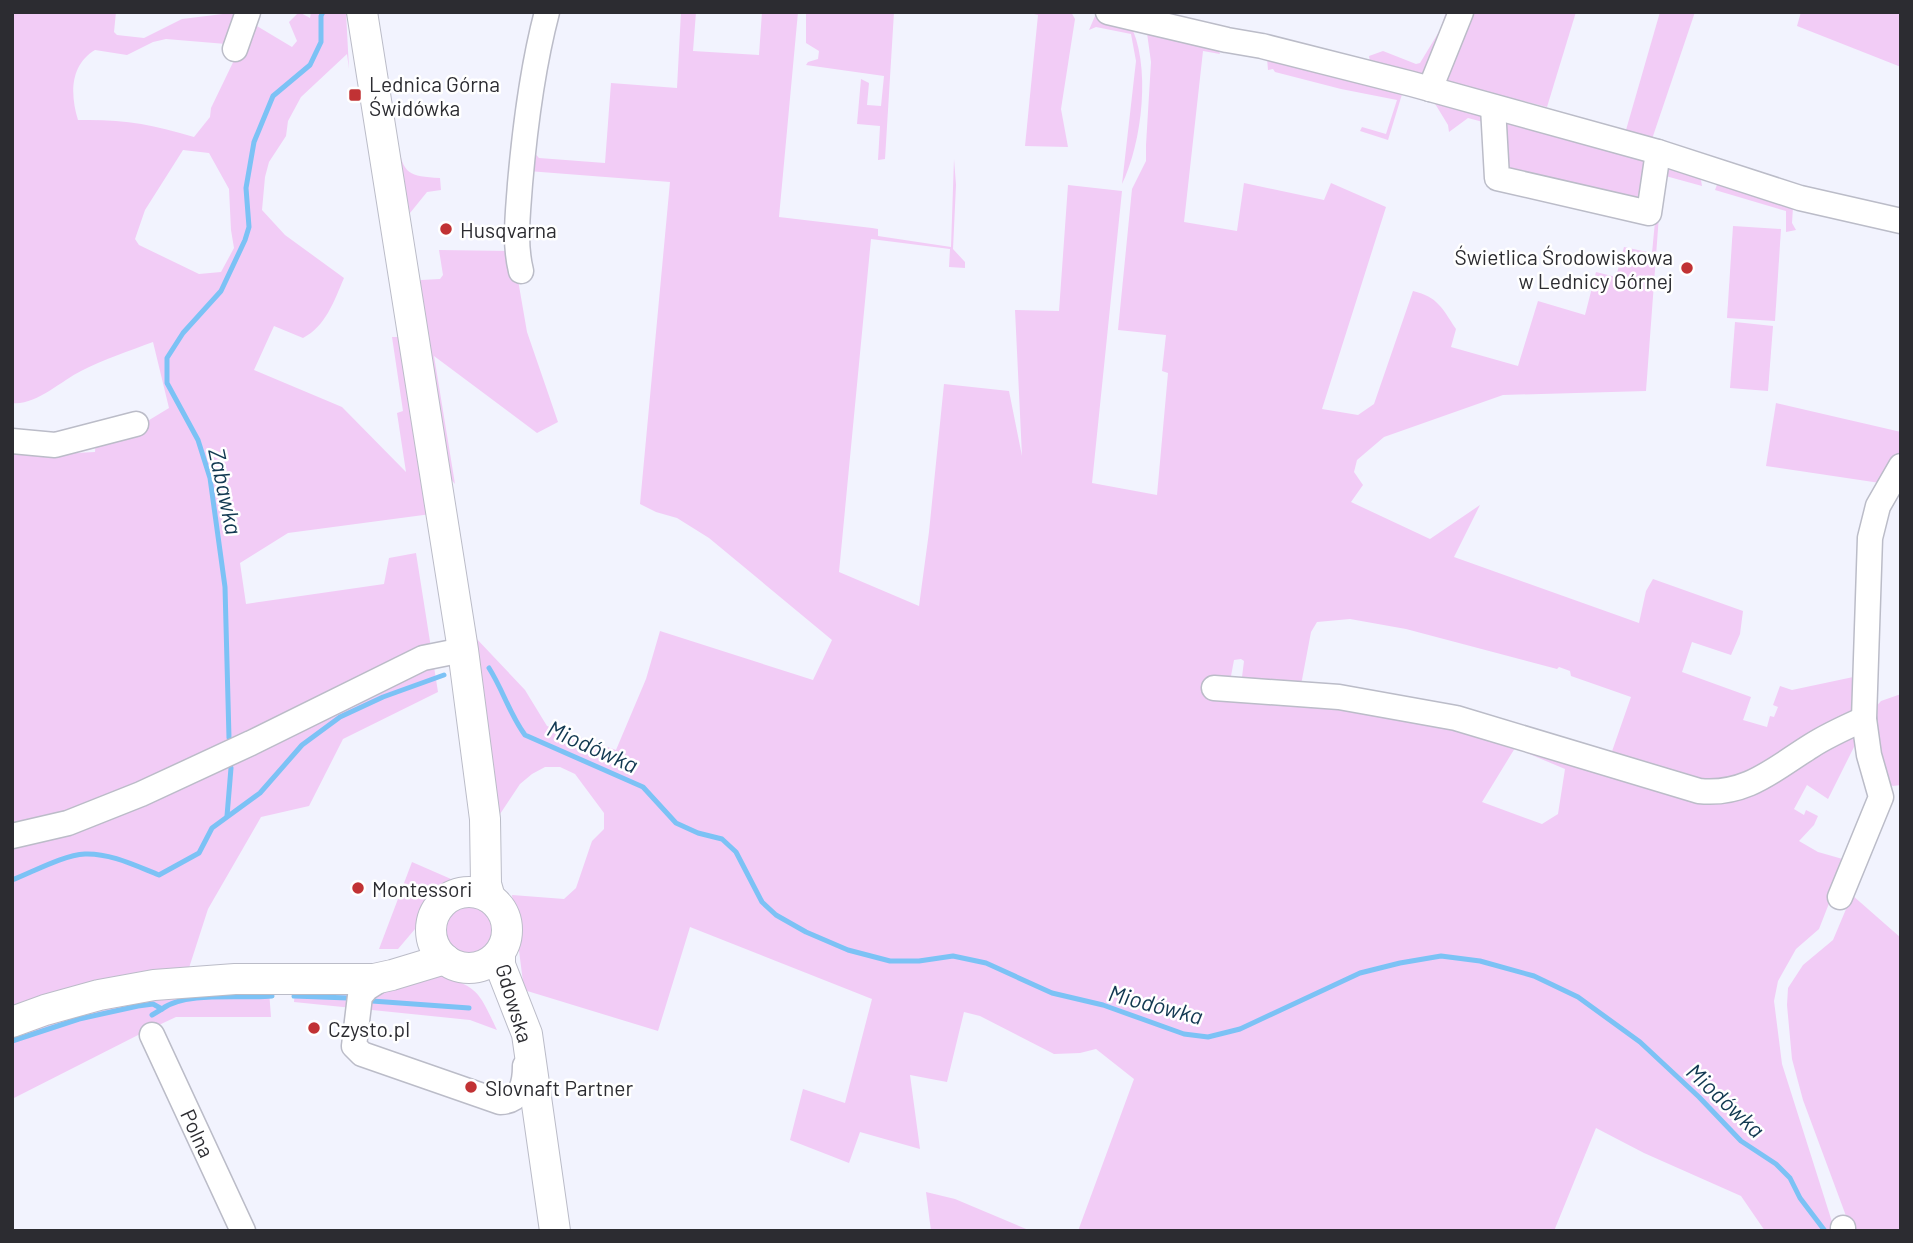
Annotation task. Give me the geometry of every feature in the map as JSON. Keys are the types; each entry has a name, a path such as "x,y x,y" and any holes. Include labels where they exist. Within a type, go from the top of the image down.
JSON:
{"main road":[{"path":"369,14 463,650 485,819 486,884 490,898"},
{"path":"457,894 468,863 480,785"},
{"path":"12,1022 99,995 154,985 200,980 354,980 457,964 487,964 500,953 506,942 508,929 499,906 490,898 474,892 457,894 440,905 421,942 408,953 331,978"},
{"path":"432,924 434,943 457,964"},
{"name":"Gdowska","path":"500,953 500,965 527,1034 555,1231"},
{"name":"Gdowska","path":"457,964 481,979 509,1022 534,1096"}],"street":[{"path":"235,49 248,12"},
{"path":"521,271 517,244 524,130 530,88 547,12"},
{"path":"1108,12 1262,46 1430,89 1658,152 1800,198 1901,221"},
{"path":"1430,89 1461,12"},
{"path":"1493,107 1497,178 1649,213 1658,152"},
{"path":"12,441 55,445 136,424"},
{"path":"1840,897 1891,794 1869,755 1864,719 1870,538 1878,506 1901,466"},
{"path":"12,836 68,823 141,794 423,658 463,650"},
{"path":"1214,688 1339,697 1456,718 1699,791 1716,793 1750,783 1813,744 1864,719"},
{"path":"386,976 360,996 354,1045 362,1054 500,1102 509,1102 517,1096 525,1084 526,1066"},
{"name":"Polna","path":"152,1035 243,1231"}],"shaded area":[{"path":"12,12 116,12 114,32 117,35 144,38 182,19 239,12 226,44 166,39 153,42 127,55 95,50 87,56 77,72 73,90 78,120 137,123 194,137 210,117 211,108 252,23 292,47 297,41 289,22 299,12 310,18 311,12 346,12 349,69 347,54 301,97 288,121 286,136 269,162 262,210 285,235 344,278 328,312 311,333 303,338 274,326 254,370 342,407 406,472 397,413 403,411 392,337 403,337 431,514 288,533 240,563 246,604 384,584 389,558 416,553 438,692 343,739 309,806 261,817 208,909 188,971 12,1008 12,842 84,811 12,831 12,447 76,453 95,452 96,439 141,425 169,408 153,342 73,375 30,401 12,403","holes":["183,150 209,153 229,189 234,248 221,272 199,274 139,245 135,239 145,210"]},
{"path":"681,12 696,12 693,51 759,55 762,12 798,12 779,217 878,229 878,236 951,247 954,159 956,185 953,249 965,262 965,268 949,267 950,249 871,239 839,572 919,606 944,384 1009,391 1022,456 1015,310 1059,311 1068,185 1122,191 1092,483 1157,495 1168,373 1162,371 1166,335 1118,330 1132,189 1146,161 1151,62 1147,33 1216,44 1220,54 1203,51 1184,222 1237,231 1244,183 1324,200 1331,183 1386,207 1322,409 1358,415 1374,404 1413,291 1434,300 1447,315 1456,329 1451,347 1518,366 1538,301 1585,315 1596,272 1616,277 1624,247 1652,253 1660,169 1664,162 1700,174 1702,186 1662,175 1646,391 1503,395 1384,437 1357,460 1354,472 1363,485 1351,502 1430,539 1480,505 1454,557 1639,623 1646,591 1653,579 1743,611 1740,634 1731,655 1692,642 1682,672 1751,697 1743,720 1767,727 1770,716 1774,717 1778,707 1773,705 1780,686 1792,690 1858,676 1860,709 1753,777 1856,726 1858,739 1828,799 1807,785 1794,809 1804,815 1806,810 1818,816 1814,825 1799,841 1818,852 1846,860 1819,929 1796,949 1778,981 1774,1001 1782,1064 1833,1225 1832,1231 1765,1231 1741,1196 1644,1153 1596,1128 1554,1231 1078,1231 1134,1079 1096,1049 1054,1054 980,1016 964,1012 947,1082 910,1075 920,1149 860,1132 849,1163 790,1140 803,1089 845,1103 872,999 690,927 658,1031 524,990 512,895 564,899 576,888 592,841 604,829 604,813 575,774 560,767 545,767 520,784 498,817 474,636 525,690 547,726 616,750 646,679 660,631 813,680 832,640 709,538 677,518 640,504 670,182 528,171 530,148 539,158 605,163 611,83 677,88","holes":["1350,619 1406,629 1557,669 1559,667 1570,671 1571,676 1631,697 1610,757 1709,788 1750,778 1714,796 1393,711 1228,680 1234,660 1241,659 1244,661 1242,677 1245,683 1301,685 1311,632 1317,622","1515,748 1565,769 1558,814 1542,824 1482,802"]},
{"path":"806,12 894,12 885,159 878,160 880,126 857,124 861,79 869,83 867,105 881,106 884,76 806,65 818,59 819,51 806,43"},
{"path":"1026,12 1071,12 1075,19 1061,109 1068,147 1025,146 1038,15"},
{"path":"1446,12 1458,12 1426,78 1370,62 1369,56 1383,51 1416,64 1420,63 1440,30"},
{"path":"1466,12 1576,12 1547,107 1447,82 1444,66"},
{"path":"1660,12 1695,12 1652,139 1626,130"},
{"path":"1801,12 1901,12 1901,67 1797,26"},
{"path":"1095,16 1129,22 1140,59 1142,103 1139,126 1122,184 1136,61 1131,34 1096,27 1089,30"},
{"path":"1267,58 1403,91 1388,140 1360,131 1362,127 1386,134 1397,100 1341,89 1275,72 1273,69 1268,70"},
{"path":"1434,102 1484,109 1483,122 1468,118 1449,132 1448,125"},
{"path":"1501,121 1648,157 1642,196 1638,199 1501,169"},
{"path":"398,143 402,162 409,172 440,178 441,190 427,192 410,213 396,147"},
{"path":"1718,182 1793,207 1792,223 1796,230 1786,232 1786,211 1715,190"},
{"path":"1733,226 1781,229 1775,321 1727,318"},
{"path":"439,250 513,251 527,332 558,422 537,433 434,356 455,484 449,477 418,283 421,280 440,279 443,275"},
{"path":"1735,322 1773,326 1768,391 1730,388"},
{"path":"1776,403 1901,432 1901,457 1880,483 1766,466"},
{"path":"1901,694 1901,785 1893,786 1886,783 1873,710 1881,701"},
{"path":"412,862 451,879 427,898 415,929 398,949 379,949"},
{"path":"1852,895 1901,938 1901,1231 1847,1231 1849,1224 1803,1100 1792,1059 1788,988 1803,965 1833,940"},
{"path":"470,903 489,911 497,930 489,949 470,957 451,949 443,930 451,911"},
{"path":"437,974 476,992 497,1030 470,1020 294,1002 295,990"},
{"path":"269,991 271,1017 176,1017 12,1099 12,1035 89,1009 158,997"},
{"path":"926,1192 955,1199 1031,1231 931,1231"}],"waterway":[{"name":"Zabawka","path":"229,738 225,587 210,478 198,440 167,383 167,358 183,333 221,291 245,240 249,227 246,188 254,142 273,96 310,65 321,42 323,12"},
{"name":"Miodówka","path":"489,668 525,735 643,787 676,823 698,833 722,839 736,852 762,902 776,915 806,932 848,950 890,961 919,961 953,956 986,963 1052,993 1103,1005 1184,1034 1208,1037 1240,1029 1360,973 1400,963 1441,956 1480,961 1534,976 1578,997 1640,1042 1741,1141 1776,1164 1790,1178 1800,1198 1825,1231"},
{"name":"Miodówka","path":"12,880 58,861 85,854 113,858 159,875 199,853 212,828 260,793 302,745 340,717 383,697 444,675"},
{"name":"Zabawka","path":"227,816 231,768"},
{"path":"12,1041 79,1019 138,1006 153,1004 162,1009 172,1003 199,998 272,996"},
{"path":"294,996 348,998"},
{"path":"372,1001 469,1008"},
{"path":"152,1015 162,1009"}],"place":[{"name":"Lednica Górna Świdówka","path":"355,95"},
{"name":"Husqvarna","path":"446,229"},
{"name":"Świetlica Środowiskowa w Lednicy Górnej","path":"1687,268"},
{"name":"Montessori","path":"358,888"},
{"name":"Czysto.pl","path":"314,1028"},
{"name":"Slovnaft Partner","path":"471,1087"}]}
